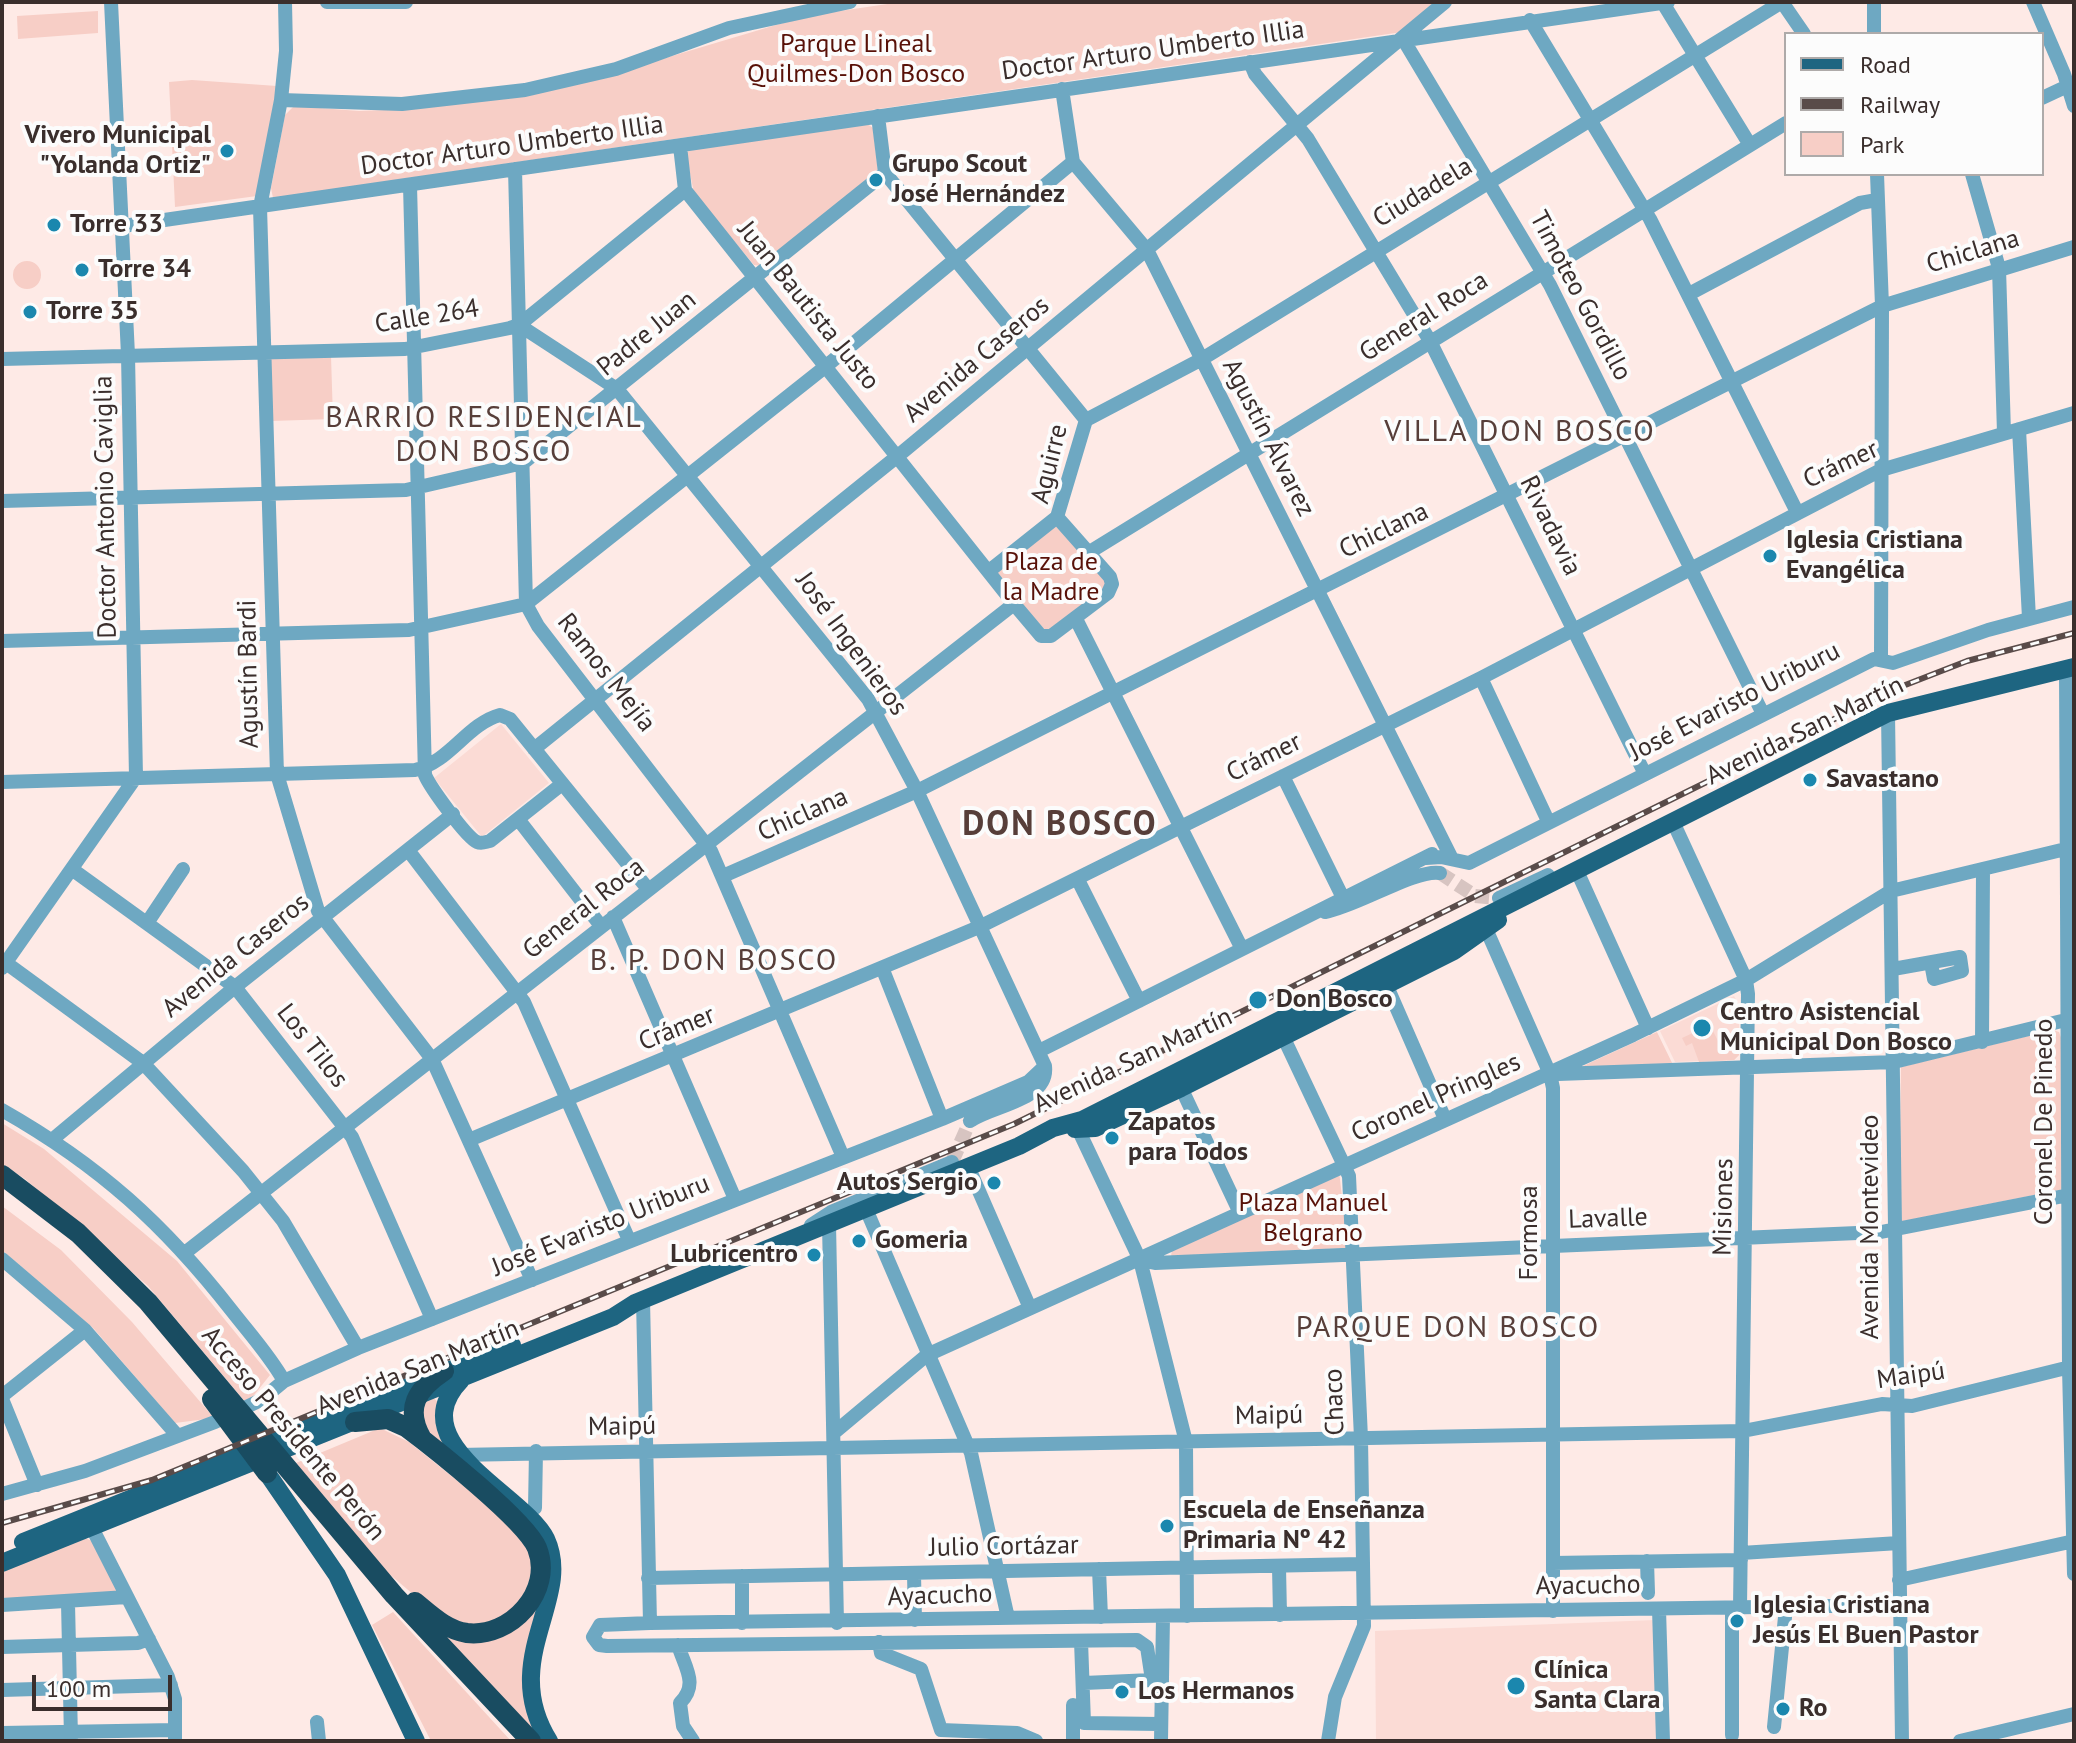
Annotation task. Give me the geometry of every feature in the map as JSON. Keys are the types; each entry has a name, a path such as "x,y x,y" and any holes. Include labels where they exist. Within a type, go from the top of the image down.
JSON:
{"highway":[{"name":"Acceso Presidente Perón","path":"2,1175 67,1225 118,1271 276,1469 361,1555 531,1741"},
{"name":"Acceso Presidente Perón","path":"2,1191 72,1246 139,1310 229,1410"},
{"path":"429,1447 415,1426 417,1391 454,1374"},
{"path":"355,1422 388,1419 406,1427 532,1538 540,1566 537,1585 526,1608 513,1621 493,1631 469,1633 437,1620 361,1555"}],"main road":[{"name":"Avenida San Martín","path":"1019,1146 1086,1128 1383,978 1454,951 1484,923 1574,872 1888,713 2070,668"},
{"name":"Avenida San Martín","path":"454,1374 611,1307 639,1301 866,1209 960,1164 1019,1146 1142,1090 1178,1081"},
{"path":"1086,1128 1143,1096 1142,1090"},
{"path":"454,1374 446,1414 458,1455 529,1517 550,1548 552,1574 535,1638 530,1682 535,1715 549,1741"},
{"name":"Avenida San Martín","path":"221,1470 355,1422 417,1391"},
{"name":"Avenida San Martín","path":"90,1522 417,1391"},
{"path":"417,1391 446,1414"},
{"path":"276,1469 337,1575 416,1741"},
{"path":"2,1551 90,1522"},
{"path":"2,1563 90,1522"}],"street":[{"name":"Doctor Antonio Caviglia","path":"111,2 128,355 136,777"},
{"name":"Agustín Bardi","path":"285,2 286,51 281,100 260,207 277,774 315,905 432,1059 532,1280"},
{"path":"327,2 406,2"},
{"path":"281,100 402,104 525,90 616,69 729,28 850,2"},
{"name":"Avenida Caseros","path":"534,749 899,455 1445,2"},
{"name":"Doctor Arturo Umberto Illia","path":"123,226 1665,2"},
{"path":"1665,2 1750,145"},
{"path":"1782,2 1803,32"},
{"name":"Ciudadela","path":"1086,420 1202,359 1782,2"},
{"path":"1874,2 1874,32"},
{"path":"2033,2 2071,84 2074,106"},
{"path":"1530,20 1645,209 1797,512"},
{"name":"Timoteo Gordillo","path":"1403,39 1543,272 1763,714"},
{"name":"Rivadavia","path":"1250,62 1255,74 1298,125 1430,341 1645,774"},
{"path":"2044,97 2071,84"},
{"path":"2,641 420,629 526,604 825,367 1073,162 1062,89"},
{"path":"878,116 885,173"},
{"name":"General Roca","path":"1088,553 1784,124"},
{"path":"680,146 685,190"},
{"name":"Agustín Álvarez","path":"1073,162 1147,250 1452,859"},
{"name":"Ramos Mejía","path":"515,169 526,604 538,626 706,843 843,1157"},
{"name":"Aguirre","path":"885,173 1086,420 1057,517 1110,577 1111,589 1076,619"},
{"name":"Padre Juan","path":"2,501 417,489 523,463 885,173"},
{"path":"1877,176 1882,306 1881,658"},
{"path":"1973,176 1999,268 2004,433"},
{"path":"410,185 424,768 430,786 475,841 490,841 562,784"},
{"name":"Juan Bautista Justo","path":"685,190 1041,636 1051,636 1076,619"},
{"name":"Calle 264","path":"2,359 414,349 519,325 685,190"},
{"path":"1689,294 1860,203 1877,200"},
{"name":"Chiclana","path":"723,876 917,791 1882,306 2074,247"},
{"name":"José Ingenieros","path":"519,325 617,389 877,712 1042,1058"},
{"name":"Crámer","path":"469,1140 883,970 979,927 1481,678 1881,470 2074,413"},
{"path":"2019,429 2029,618"},
{"path":"989,571 1057,517"},
{"name":"General Roca","path":"186,1252 1014,604"},
{"name":"José Evaristo Uriburu","path":"1426,858 1469,863 1763,714 1881,658 1893,663 2029,618 2074,607"},
{"path":"1076,619 1242,949"},
{"name":"Coronel De Pinedo","path":"2070,668 2074,1574"},
{"path":"1481,678 1548,821"},
{"name":"Avenida Montevideo","path":"1888,713 1902,1741"},
{"path":"2,782 424,768 500,715 510,719 648,889"},
{"path":"1283,776 1343,898"},
{"path":"136,777 73,870 3,963 143,1063 262,1192 283,1221 358,1348"},
{"name":"Avenida Caseros","path":"53,1139 235,987 453,814"},
{"path":"518,819 601,926"},
{"name":"Misiones","path":"1674,824 1746,980 1748,1238 1741,1556 1732,1735"},
{"path":"1499,898 1600,850 1656,832"},
{"name":"José Evaristo Uriburu","path":"2,1494 85,1471 261,1400 284,1381 358,1348 942,1119 1028,1082 1042,1058 1139,1001 1426,858 1441,841"},
{"name":"Coronel Pringles","path":"835,1439 927,1355 1648,1028 1746,980 1891,891 2070,848"},
{"path":"408,850 518,991 569,1099 629,1240"},
{"path":"147,923 183,869"},
{"path":"1982,1042 1983,869"},
{"name":"Los Tilos","path":"73,870 235,987 345,1126 432,1319"},
{"path":"1574,872 1648,1028"},
{"path":"1309,915 1345,909 1420,874 1440,873"},
{"path":"1078,880 1139,1001"},
{"path":"613,917 735,1199"},
{"name":"Formosa","path":"1484,923 1550,1074 1554,1245 1553,1611"},
{"path":"1893,969 1931,963"},
{"path":"883,970 942,1119"},
{"path":"1383,978 1445,1119"},
{"path":"1550,1074 1894,1062 2071,1019"},
{"name":"Chaco","path":"1280,1029 1345,1164 1354,1253 1364,1630 1335,1697 1328,1741"},
{"path":"970,1121 1039,1089 1046,1077 1042,1058"},
{"path":"1178,1081 1240,1213"},
{"path":"2,1110 53,1139 125,1195 186,1252 284,1381"},
{"path":"1086,1128 1140,1260 1186,1442 1187,1616"},
{"path":"799,1236 831,1212 960,1164 1030,1308"},
{"name":"Lavalle","path":"1140,1260 1155,1263 1895,1230 2072,1194"},
{"path":"866,1209 967,1444 1008,1618"},
{"path":"829,1224 837,1623"},
{"path":"2,1259 85,1330 176,1434"},
{"path":"639,1301 647,1451 650,1623"},
{"path":"37,1485 2,1397 85,1330"},
{"name":"Maipú","path":"458,1455 647,1451 835,1439 967,1444 1743,1431 1882,1404 1912,1406 2072,1367"},
{"path":"535,1508 536,1451"},
{"path":"2,1733 71,1737 175,1735 171,1685 90,1522"},
{"path":"1899,1580 2074,1541"},
{"path":"1553,1563 1741,1556 1899,1543"},
{"path":"1647,1561 1648,1593"},
{"name":"Julio Cortázar","path":"648,1578 1362,1564"},
{"path":"1279,1567 1280,1615"},
{"path":"1099,1569 1101,1617"},
{"path":"914,1574 915,1620"},
{"path":"742,1576 742,1623"},
{"path":"2,1605 127,1597"},
{"path":"68,1603 71,1737"},
{"name":"Ayacucho","path":"1157,1681 1147,1647 1142,1641 607,1646 599,1645 593,1637 600,1625 650,1623 855,1623 1899,1605"},
{"path":"1774,1727 1786,1607"},
{"path":"1659,1609 1663,1741"},
{"path":"1161,1741 1157,1681 1163,1617"},
{"path":"855,1623 881,1653 915,1665 925,1674 941,1730 1017,1733 1036,1741"},
{"path":"2,1647 138,1643 149,1639"},
{"path":"1078,1640 1084,1683 1082,1720 1088,1725 1161,1724"},
{"path":"1073,1741 1078,1640"},
{"path":"678,1645 691,1687 689,1696 680,1703 683,1726 693,1741"},
{"path":"1084,1683 1157,1681"},
{"path":"2,1690 171,1685"},
{"path":"1960,1741 2074,1714"},
{"path":"317,1722 319,1741"}],"shaded area":[{"path":"501,724 549,783 482,837 434,778"},
{"name":"Centro Asistencial Municipal Don Bosco","path":"1734,996 1739,1005 1739,1055 1734,1060 1675,1062 1660,1031"},
{"name":"Clínica Santa Clara","path":"1655,1620 1657,1741 1376,1741 1375,1631"}],"green space":[{"name":"Parque Lineal Quilmes-Don Bosco","path":"901,2 1434,2 1402,32 273,198 271,188 285,115 294,106 359,111 409,109 615,73 806,16"},
{"path":"98,11 98,33 18,39 17,16"},
{"path":"192,80 277,86 257,196 175,207 169,82"},
{"path":"866,123 873,128 878,172 762,266 754,265 694,193 686,154 692,147"},
{"path":"27,261 37,265 41,275 37,285 27,289 17,285 13,275 17,265"},
{"path":"331,356 333,419 271,421 269,357"},
{"name":"Plaza de la Madre","path":"1057,517 1112,580 1051,636 989,571"},
{"path":"1710,1025 1719,1043 1739,1034 1739,1055 1734,1060 1699,1062 1692,1043 1686,1046 1682,1038"},
{"path":"2053,1030 2059,1032 2062,1040 2064,1189 1899,1222 1901,1067"},
{"path":"1657,1032 1674,1067 1570,1072"},
{"path":"2,1123 44,1149 177,1261 270,1375 247,1404 148,1286 25,1179 2,1164"},
{"name":"Plaza Manuel Belgrano","path":"1339,1171 1348,1248 1171,1256 1172,1250"},
{"path":"2,1206 61,1250 132,1322 214,1418 175,1423 94,1329 2,1250"},
{"path":"431,1396 438,1402 443,1428 548,1560 529,1650 544,1741 423,1618 503,1633 543,1559 433,1447 417,1413"},
{"path":"380,1428 409,1442 516,1528 535,1561 521,1607 475,1630 426,1605 382,1568 296,1463"},
{"path":"83,1537 92,1541 119,1593 2,1599 2,1569"},
{"path":"393,1612 511,1741 431,1741 372,1625"}],"tunnel":[{"path":"1440,873 1475,896 1499,898"},
{"path":"952,1162 970,1121"}],"railway":[{"path":"2,1523 152,1480 1014,1124 1895,689 1967,661 2074,633"}],"place":[{"name":"Vivero Municipal \"Yolanda Ortiz\"","path":"227,151"},
{"name":"Grupo Scout José Hernández","path":"876,180"},
{"name":"Torre 33","path":"54,225"},
{"name":"Torre 34","path":"82,270"},
{"name":"Torre 35","path":"30,312"},
{"name":"Iglesia Cristiana Evangélica","path":"1770,556"},
{"name":"Savastano","path":"1810,780"},
{"name":"Don Bosco","path":"1258,1000"},
{"name":"Centro Asistencial Municipal Don Bosco","path":"1702,1028"},
{"name":"Zapatos para Todos","path":"1112,1138"},
{"name":"Autos Sergio","path":"994,1183"},
{"name":"Gomeria","path":"859,1241"},
{"name":"Lubricentro","path":"814,1255"},
{"name":"Escuela de Enseñanza Primaria Nº 42","path":"1167,1526"},
{"name":"Iglesia Cristiana Jesús El Buen Pastor","path":"1737,1621"},
{"name":"Clínica Santa Clara","path":"1516,1686"},
{"name":"Los Hermanos","path":"1122,1692"},
{"name":"Ro","path":"1783,1709"}],"district":[{"name":"VILLA DON BOSCO","path":"1520,432"},
{"name":"BARRIO RESIDENCIAL DON BOSCO","path":"484,435"},
{"name":"DON BOSCO","path":"1060,825"},
{"name":"B. P. DON BOSCO","path":"714,961"},
{"name":"PARQUE DON BOSCO","path":"1448,1328"}]}
